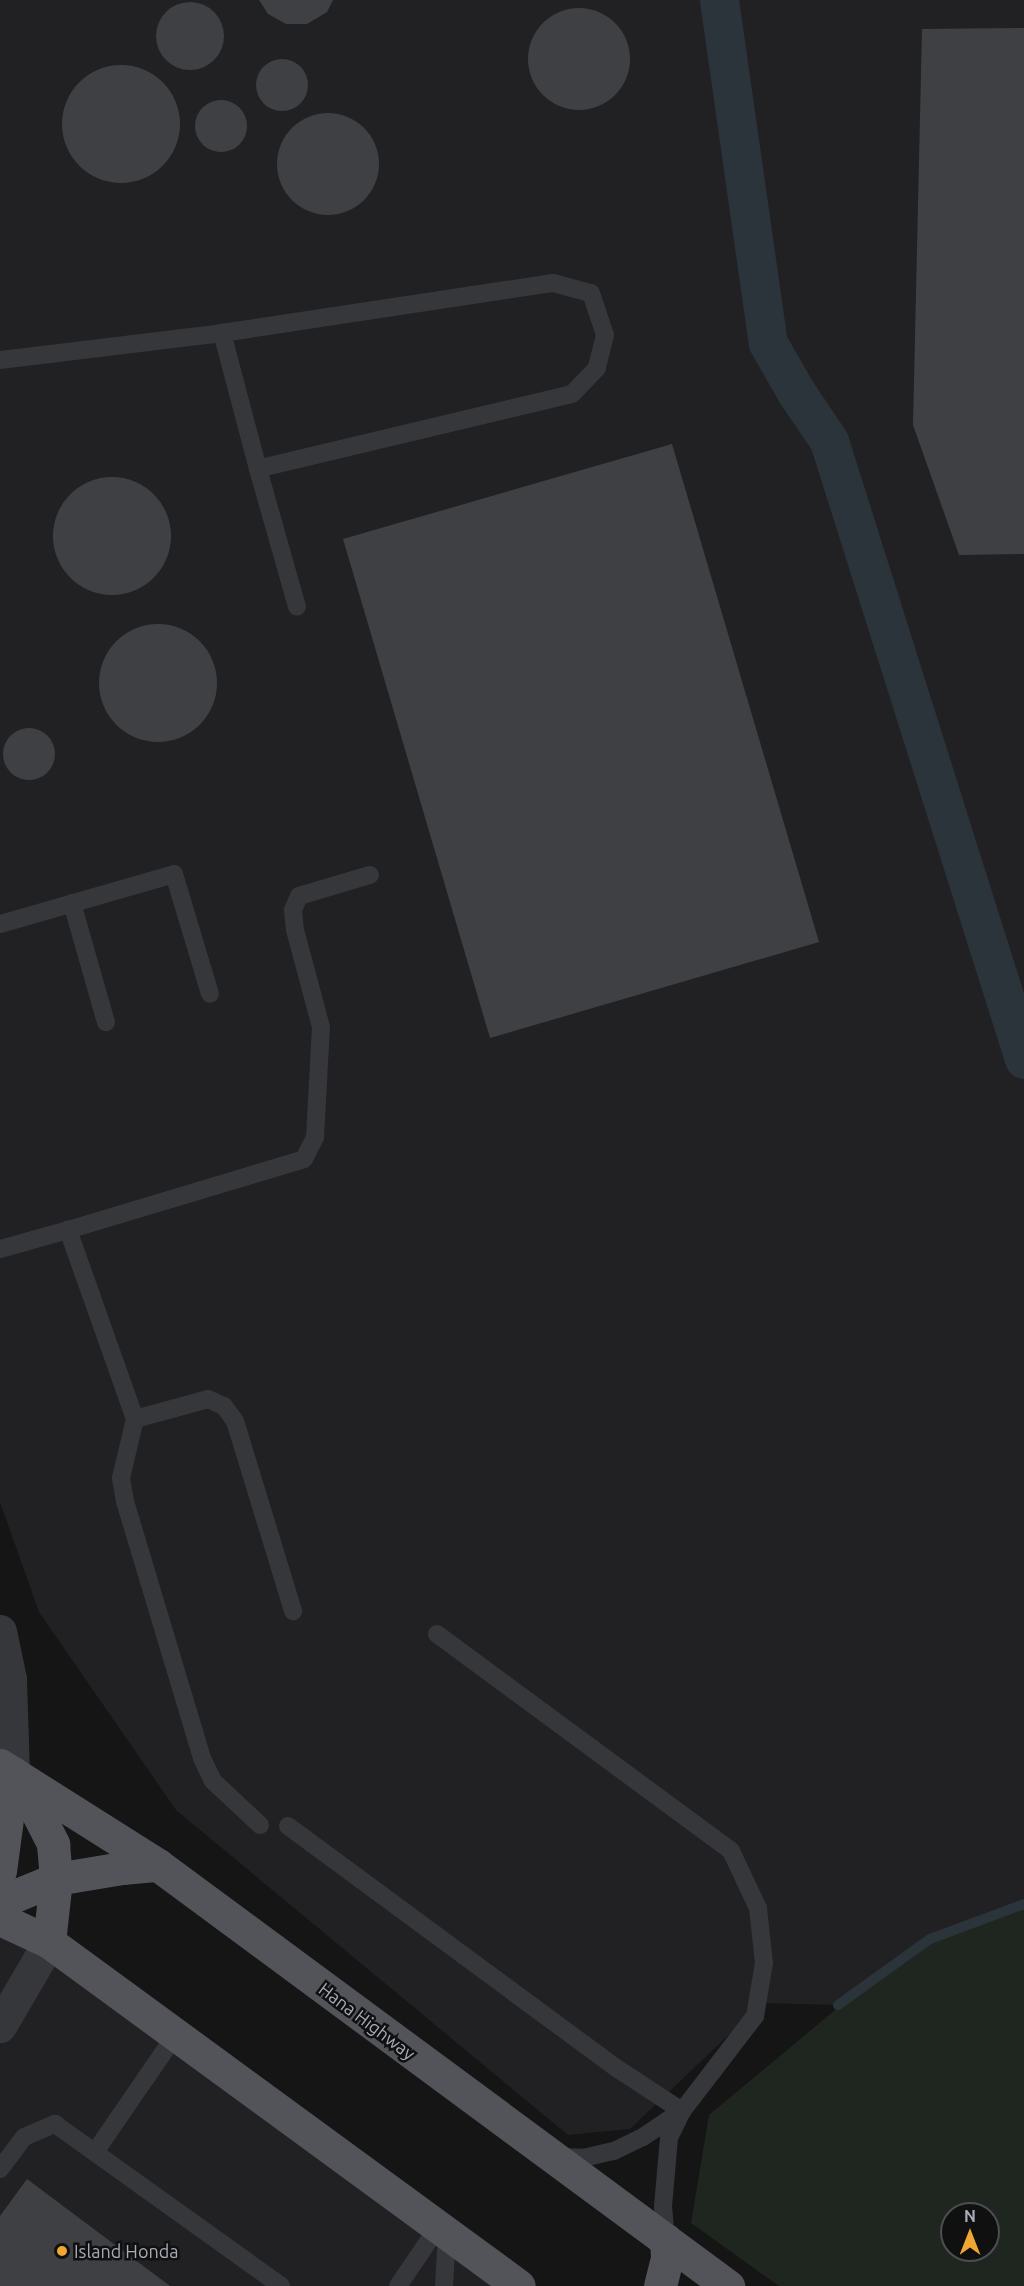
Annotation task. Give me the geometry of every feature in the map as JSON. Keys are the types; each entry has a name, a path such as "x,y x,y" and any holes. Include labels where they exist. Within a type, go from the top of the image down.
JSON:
{"main road":[{"name":"Hana Highway","path":"6,1769 158,1865 728,2286"},
{"path":"0,1871 6,1769"},
{"path":"6,1769 38,1814 53,1845 56,1879 49,1942"},
{"path":"0,1902 56,1879 158,1865"},
{"path":"0,1919 49,1942 519,2286"},
{"path":"660,2286 666,2266 666,2240"}],"street":[{"path":"0,1631 10,1679 6,1769"},
{"path":"0,2026 49,1942"}],"lane":[{"path":"0,360 222,333 553,283 591,293 604,335 597,368 572,394 258,470"},
{"path":"222,333 297,607"},
{"path":"0,924 174,874 210,994"},
{"path":"0,1249 304,1160 315,1137 321,1027 295,930 293,910 299,896 370,875"},
{"path":"72,903 106,1022"},
{"path":"68,1230 135,1419 121,1478 125,1501 202,1758 213,1781 260,1825"},
{"path":"135,1419 208,1399 224,1406 235,1421 293,1611"},
{"path":"437,1635 730,1851 758,1908 764,1963 755,2016 682,2111 669,2138 664,2172 666,2240"},
{"path":"288,1826 618,2069 682,2111"},
{"path":"95,2152 177,2034"},
{"path":"552,2157 583,2158 614,2151 642,2137 682,2111"},
{"path":"0,2169 24,2136 55,2124 281,2286"},
{"path":"398,2286 443,2230"},
{"path":"443,2230 444,2286"}],"shaded area":[{"path":"0,0 1024,0 1024,1904 930,1939 838,2005 762,2003 630,2129 568,2135 176,1810 39,1612 0,1502"},
{"path":"1024,1904 1024,2286 779,2286 691,2223 709,2115 882,1971 930,1939"},
{"path":"0,1919 532,2286 0,2286"}],"building":[{"path":"259,0 333,0 327,12 307,24 286,24 268,14"},
{"path":"197,2 209,8 218,17 224,29 222,49 214,60 197,70 183,70 166,60 158,49 156,29 166,12 177,4"},
{"path":"579,8 599,12 615,23 626,39 630,59 626,79 615,95 599,106 579,110 559,106 543,95 532,79 528,59 532,39 543,23 559,12"},
{"path":"1024,28 1024,554 959,555 913,425 922,29"},
{"path":"282,59 296,63 304,71 308,85 304,99 296,107 282,111 268,107 260,99 256,85 260,71 268,63"},
{"path":"121,65 144,70 163,82 175,101 180,124 175,147 163,166 144,178 121,183 98,178 79,166 67,147 62,124 67,101 79,82 98,70"},
{"path":"221,100 235,104 243,112 247,126 243,140 235,148 221,152 207,148 199,140 195,126 199,112 207,104"},
{"path":"328,113 348,117 364,128 375,144 379,164 375,184 364,200 348,211 328,215 308,211 292,200 281,184 277,164 281,144 292,128 308,117"},
{"path":"672,444 819,942 490,1038 343,539"},
{"path":"112,477 135,482 154,494 166,513 171,536 166,559 154,578 135,590 112,595 89,590 70,578 58,559 53,536 58,513 70,494 89,482"},
{"path":"158,624 181,629 200,641 212,660 217,683 212,706 200,725 181,737 158,742 135,737 116,725 104,706 99,683 104,660 116,641 135,629"},
{"path":"29,728 39,730 47,736 53,744 55,754 53,764 47,772 39,778 29,780 19,778 11,772 5,764 3,754 5,744 11,736 19,730"},
{"name":"Island Honda","path":"27,2179 170,2286 0,2286 0,2216"}],"waterway":[{"path":"719,0 768,343 796,392 829,441 1024,1059"},
{"path":"838,2005 930,1939 1024,1904"}],"place":[{"name":"Island Honda","path":"62,2251"}]}
